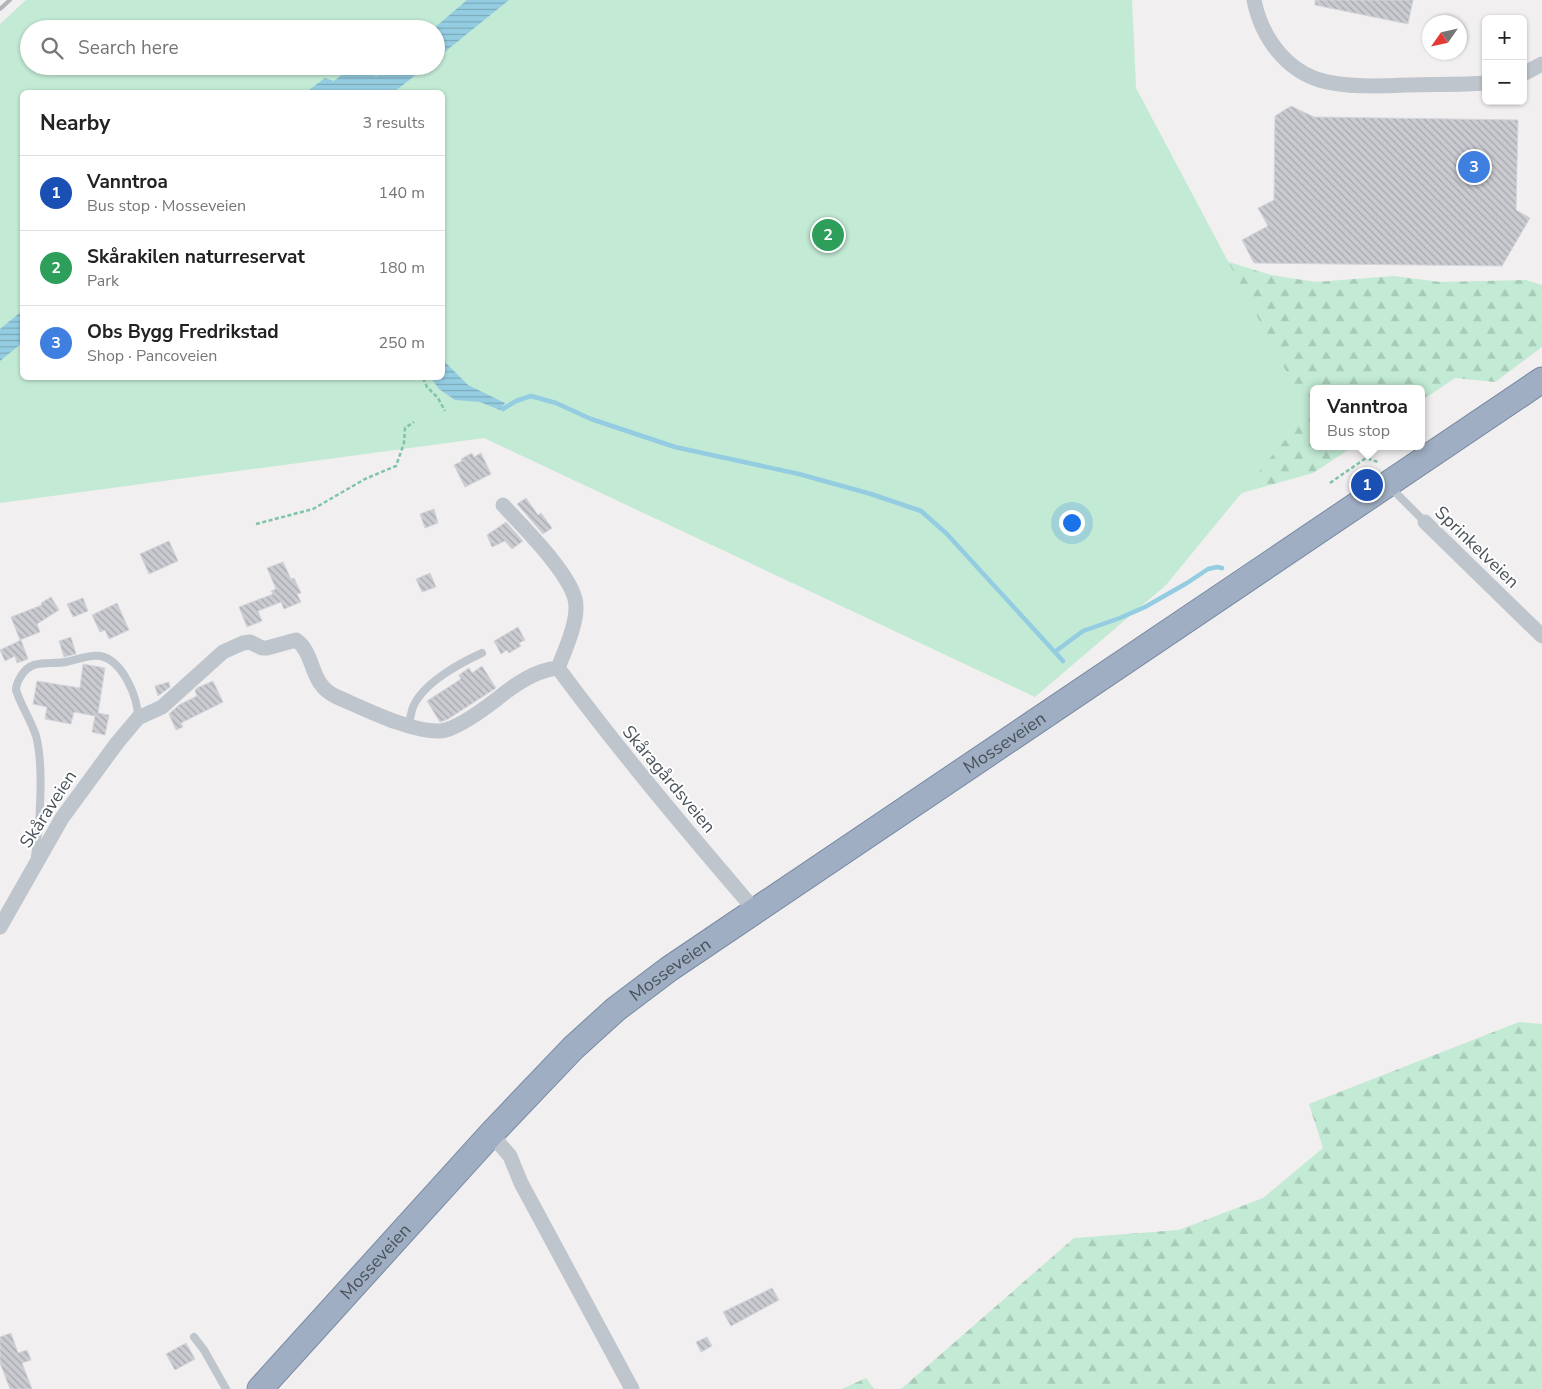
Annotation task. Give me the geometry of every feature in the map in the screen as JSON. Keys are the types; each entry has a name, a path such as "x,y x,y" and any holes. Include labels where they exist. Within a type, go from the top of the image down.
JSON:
{"highway":[{"name":"Mosseveien","path":"1425,448 1542,380"},
{"name":"Mosseveien","path":"260,1389 491,1134 573,1048 616,1009 669,969 755,912 1382,473 1422,450"}],"street":[{"path":"1254,0 1260,24 1266,36 1282,56 1308,76 1324,82 1370,86 1482,83"},
{"path":"1527,72 1542,64"},
{"path":"138,718 162,707 223,652 243,642 250,642 262,648 267,648 296,640 301,643 319,682 328,692 408,726 426,730 441,731 451,728 490,705 505,693 539,672 558,668 574,627 576,600 565,579 552,561 503,505"},
{"name":"Sprinkelveien","path":"1425,522 1542,636"},
{"name":"Skåragårdsveien","path":"558,668 600,725 675,818 755,912"},
{"name":"Skåraveien","path":"0,927 62,818 117,743 138,718"},
{"path":"491,1134 510,1156 521,1183 632,1389"}],"lane":[{"name":"Sprinkelveien","path":"1382,473 1425,522"},
{"path":"408,726 413,706 428,687 464,661 482,653"},
{"path":"34,866 38,843 40,808 39,746 36,734 18,696 16,684 28,667 34,664 59,663 98,656 112,661 126,678 136,699 138,718"},
{"path":"194,1336 226,1389"}],"path":[{"path":"424,380 427,387 438,398 445,411"},
{"path":"256,524 313,509 365,479 396,466 404,442 405,428 414,422"},
{"path":"1330,483 1366,458 1382,473"}],"green space":[{"path":"26,0 1132,0 1136,88 1308,412 1166,585 1035,697 484,438 0,503 0,24"},
{"path":"1219,259 1271,275 1316,282 1394,276 1440,282 1526,280 1542,285 1542,347 1495,382 1455,378 1425,398 1425,385 1310,385 1310,450 1348,450 1313,473 1156,517"},
{"path":"1519,1022 1542,1024 1542,1389 901,1389 1074,1238 1179,1230 1263,1198 1323,1148 1309,1104"},
{"path":"866,1378 874,1389 842,1389"}],"water":[{"path":"467,0 509,0 445,52 444,20"},
{"path":"342,75 416,75 397,90 309,90 325,78 334,81"},
{"path":"20,313 20,345 0,361 0,329"},
{"path":"445,362 468,385 505,403 500,410 480,402 455,400 439,389 432,380 445,380"}],"building":[{"path":"1315,0 1413,0 1408,24 1315,5"},
{"path":"1291,106 1314,117 1518,120 1516,210 1530,218 1502,266 1254,263 1242,240 1268,226 1258,208 1274,200 1275,116"},
{"path":"472,453 474,457 481,453 491,474 465,487 454,465"},
{"path":"526,498 538,515 541,513 552,528 543,534 517,504"},
{"path":"434,509 438,523 425,528 420,514"},
{"path":"506,522 523,541 512,549 505,541 492,547 487,535"},
{"path":"169,541 178,561 149,574 140,554"},
{"path":"283,562 291,579 294,578 301,593 297,594 301,602 284,609 281,602 258,611 262,621 247,627 239,607 273,594 271,591 276,589 267,568"},
{"path":"430,573 436,587 422,592 416,579"},
{"path":"51,597 59,610 37,624 40,632 20,640 11,617 42,605 41,603"},
{"path":"83,598 88,611 73,617 67,604"},
{"path":"117,603 129,630 109,639 105,630 100,632 92,615"},
{"path":"518,627 525,640 519,643 521,646 509,653 507,650 501,654 494,641"},
{"path":"71,637 76,654 64,657 59,641"},
{"path":"21,640 28,659 17,663 15,656 5,661 0,650"},
{"path":"83,664 105,668 98,713 109,715 105,735 92,732 95,716 74,712 71,724 45,719 47,707 33,704 37,681 80,688"},
{"path":"482,666 496,688 448,719 440,722 427,701 461,679 459,675 469,668 472,673"},
{"path":"213,681 223,702 181,723 183,727 176,730 169,714 179,705 197,696 195,690 197,688"},
{"path":"169,682 170,687 158,696 155,686"},
{"path":"772,1288 779,1300 731,1326 723,1312"},
{"path":"11,1333 18,1353 27,1350 31,1360 22,1363 32,1389 10,1389 0,1363 0,1337"},
{"path":"707,1337 712,1346 701,1352 696,1342"},
{"path":"186,1343 195,1359 175,1370 166,1354"}],"waterway":[{"path":"503,409 516,401 531,396 556,403 591,419 675,447 799,474 871,494 921,511 946,533 1063,661"},
{"path":"1056,651 1083,631 1145,607 1208,569 1222,568"}],"railway":[{"path":"0,9 10,0"}],"place":[{"name":"Obs Bygg Fredrikstad","path":"1474,167"},
{"name":"Skårakilen naturreservat","path":"828,235"},
{"name":"Vanntroa","path":"1367,485"}]}
